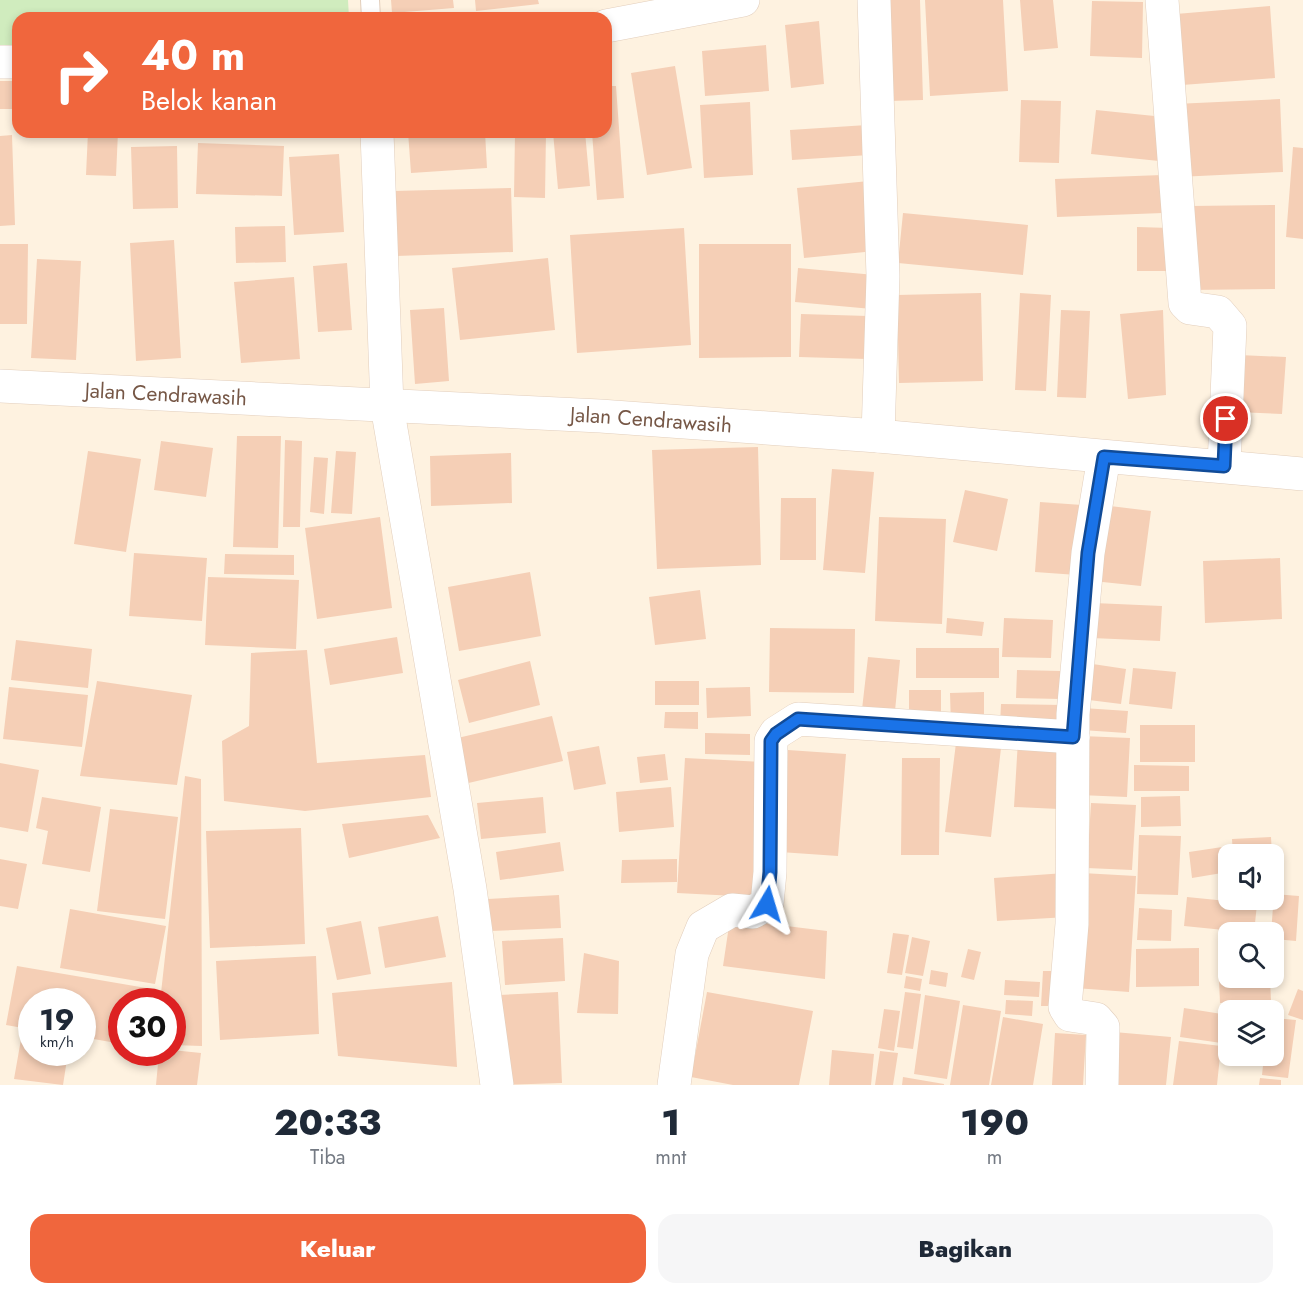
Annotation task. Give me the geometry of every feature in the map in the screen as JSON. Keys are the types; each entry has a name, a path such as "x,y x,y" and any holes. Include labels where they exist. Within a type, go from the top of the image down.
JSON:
{"street":[{"path":"874,0 883,276 878,436"},
{"path":"1162,0 1185,303 1190,308 1218,312 1230,326 1224,466"},
{"path":"612,25 727,2"},
{"path":"377,138 387,406 470,889 497,1085"},
{"name":"Jalan Cendrawasih","path":"0,386 600,416 878,436 1303,474"},
{"path":"1102,1085 1103,1027 1096,1019 1070,1015 1065,1009 1072,924 1073,737 1088,553 1104,457"},
{"path":"674,1085 692,954 703,927 732,910 753,912 767,904 770,872 771,741 776,734 798,719 1073,737"}],"green space":[{"path":"0,0 348,0 349,12 12,12 12,47 0,47"}],"building":[{"path":"391,0 453,0 454,8 392,12"},
{"path":"475,0 538,0 539,4 476,11"},
{"path":"884,0 920,0 923,100 889,101"},
{"path":"925,0 1003,0 1008,91 930,96"},
{"path":"1020,0 1053,0 1058,48 1024,51"},
{"path":"1092,1 1143,2 1142,58 1090,56"},
{"path":"1270,6 1275,78 1182,85 1176,14"},
{"path":"819,21 824,84 791,88 785,25"},
{"path":"766,45 769,91 705,96 702,51"},
{"path":"675,66 692,168 647,175 631,73"},
{"path":"0,81 12,81 12,109 0,109"},
{"path":"612,86 616,86 624,198 597,200 592,138 612,138"},
{"path":"1280,99 1283,172 1178,177 1175,104"},
{"path":"1021,100 1061,101 1059,163 1019,162"},
{"path":"750,102 753,175 704,178 700,105"},
{"path":"1096,110 1164,117 1159,161 1091,154"},
{"path":"867,125 869,155 792,160 790,130"},
{"path":"12,135 15,225 0,226 0,136"},
{"path":"88,138 118,138 116,176 86,175"},
{"path":"408,138 485,138 487,168 411,173"},
{"path":"515,138 546,138 545,198 514,197"},
{"path":"554,138 586,138 590,186 558,189"},
{"path":"198,143 284,146 282,196 196,194"},
{"path":"177,146 178,208 133,209 131,147"},
{"path":"1293,147 1303,148 1303,239 1286,237"},
{"path":"339,154 344,232 294,235 289,157"},
{"path":"1162,175 1163,213 1057,217 1055,179"},
{"path":"869,181 875,251 804,258 797,188"},
{"path":"511,188 513,252 396,256 394,191"},
{"path":"1275,205 1275,289 1190,290 1190,206"},
{"path":"903,213 1028,225 1023,275 898,263"},
{"path":"285,226 286,262 236,263 235,227"},
{"path":"1137,227 1170,228 1170,271 1137,271"},
{"path":"684,228 691,345 577,353 570,235"},
{"path":"174,240 181,358 136,361 130,243"},
{"path":"0,244 28,244 27,324 0,324"},
{"path":"699,244 791,244 791,357 699,358"},
{"path":"548,258 555,330 460,340 452,268"},
{"path":"37,259 81,261 76,360 31,358"},
{"path":"347,263 352,330 318,332 313,266"},
{"path":"798,268 875,275 872,309 795,302"},
{"path":"294,277 300,359 241,363 234,282"},
{"path":"981,293 983,381 899,383 897,295"},
{"path":"1020,293 1051,295 1046,391 1015,390"},
{"path":"444,308 449,381 415,384 410,310"},
{"path":"1061,310 1090,311 1086,398 1057,397"},
{"path":"1163,310 1166,395 1128,399 1120,314"},
{"path":"801,314 868,316 867,359 799,357"},
{"path":"1239,355 1286,357 1282,414 1236,412"},
{"path":"237,436 281,436 278,548 233,547"},
{"path":"285,440 302,441 300,527 283,527"},
{"path":"161,441 213,448 206,497 154,490"},
{"path":"758,447 761,565 657,569 652,450"},
{"path":"88,451 141,459 126,552 74,544"},
{"path":"336,451 356,452 352,514 331,513"},
{"path":"511,453 512,503 431,506 430,456"},
{"path":"314,457 328,458 324,514 310,512"},
{"path":"832,469 874,472 865,573 823,570"},
{"path":"965,490 1008,499 997,551 953,542"},
{"path":"781,498 816,498 816,560 780,560"},
{"path":"1040,502 1082,505 1077,575 1035,572"},
{"path":"1102,505 1151,511 1141,586 1093,581"},
{"path":"380,517 392,608 317,619 305,528"},
{"path":"879,517 946,519 942,624 875,621"},
{"path":"134,553 207,558 202,621 129,616"},
{"path":"225,554 294,555 294,575 224,574"},
{"path":"1280,558 1282,619 1205,623 1203,561"},
{"path":"530,572 541,636 459,651 448,587"},
{"path":"208,577 299,580 296,649 205,645"},
{"path":"700,590 706,639 655,645 649,597"},
{"path":"1094,603 1162,606 1160,641 1092,638"},
{"path":"947,618 984,622 982,636 946,633"},
{"path":"1004,618 1053,620 1051,658 1002,657"},
{"path":"770,628 855,629 854,693 769,692"},
{"path":"397,637 403,673 330,685 324,649"},
{"path":"16,640 92,649 88,688 11,680"},
{"path":"916,648 999,648 999,678 916,678"},
{"path":"307,650 317,763 425,755 431,797 305,811 224,801 222,741 249,726 251,653"},
{"path":"868,657 900,660 894,721 861,718"},
{"path":"530,661 540,705 469,723 458,680"},
{"path":"1086,663 1126,669 1121,704 1081,699"},
{"path":"1133,668 1176,672 1172,709 1129,704"},
{"path":"1017,670 1061,671 1060,699 1016,698"},
{"path":"97,681 192,695 177,785 80,776"},
{"path":"655,681 699,681 699,705 655,705"},
{"path":"9,687 88,695 82,747 3,739"},
{"path":"750,687 751,716 707,718 706,688"},
{"path":"909,690 941,690 941,723 909,723"},
{"path":"984,692 984,726 951,726 950,693"},
{"path":"1001,704 1063,705 1063,725 1000,725"},
{"path":"1083,708 1128,711 1126,733 1082,730"},
{"path":"665,712 698,712 698,729 664,728"},
{"path":"552,716 563,761 460,785 449,740"},
{"path":"1140,725 1195,725 1195,762 1140,762"},
{"path":"705,733 750,734 750,755 705,754"},
{"path":"1082,736 1130,738 1127,797 1079,795"},
{"path":"1018,740 1063,742 1059,809 1014,807"},
{"path":"956,743 1001,748 991,837 945,832"},
{"path":"599,746 606,784 574,790 567,752"},
{"path":"788,750 846,754 838,856 780,852"},
{"path":"665,754 668,780 640,783 637,757"},
{"path":"685,758 763,762 755,897 677,893"},
{"path":"902,758 940,758 939,855 901,855"},
{"path":"0,763 39,770 28,832 0,827"},
{"path":"1134,765 1189,766 1189,791 1134,791"},
{"path":"185,776 201,779 202,1046 186,1045 186,988 162,988"},
{"path":"671,787 674,827 619,832 616,792"},
{"path":"1180,796 1181,826 1141,827 1141,797"},
{"path":"42,797 101,807 90,872 42,864 48,831 36,828"},
{"path":"543,797 546,833 481,839 477,803"},
{"path":"1091,803 1136,805 1132,870 1087,868"},
{"path":"110,809 178,817 165,919 97,911"},
{"path":"428,815 440,838 349,858 342,824"},
{"path":"301,828 305,944 210,948 206,831"},
{"path":"1139,835 1181,836 1178,895 1137,894"},
{"path":"1271,837 1271,844 1232,844 1232,839"},
{"path":"560,842 564,871 500,880 496,852"},
{"path":"1218,848 1218,874 1192,878 1189,852"},
{"path":"0,859 27,864 18,909 0,906"},
{"path":"677,859 677,882 621,883 622,860"},
{"path":"1065,873 1068,917 997,921 994,878"},
{"path":"1082,873 1136,876 1129,992 1075,988"},
{"path":"559,895 561,928 490,931 488,899"},
{"path":"1284,895 1299,896 1296,941 1284,940 1284,922 1272,922 1273,910 1284,910"},
{"path":"1187,897 1218,900 1218,910 1256,910 1255,922 1218,922 1218,929 1184,926"},
{"path":"1139,908 1172,910 1171,941 1137,940"},
{"path":"70,909 166,926 155,984 60,968"},
{"path":"438,916 446,957 385,968 378,927"},
{"path":"730,919 827,931 825,979 723,966"},
{"path":"361,921 371,974 337,980 326,928"},
{"path":"893,933 909,935 902,975 887,973"},
{"path":"912,937 930,941 923,976 905,973"},
{"path":"563,938 565,981 505,985 502,941"},
{"path":"1199,948 1199,986 1136,987 1136,949"},
{"path":"968,949 981,952 974,980 961,977"},
{"path":"584,953 619,961 618,1014 577,1013"},
{"path":"316,956 319,1034 220,1040 216,961"},
{"path":"17,966 146,988 108,988 108,1042 96,1039 96,988 18,988 18,1027 6,1025"},
{"path":"931,970 948,973 946,987 929,984"},
{"path":"1043,971 1054,971 1053,1006 1041,1006"},
{"path":"906,976 922,979 920,991 904,988"},
{"path":"1005,980 1040,982 1039,997 1004,995"},
{"path":"452,982 457,1067 338,1056 332,993"},
{"path":"1219,988 1270,988 1271,1000 1220,1000"},
{"path":"1298,989 1303,991 1303,1020 1288,1015"},
{"path":"558,992 562,1083 503,1085 499,995"},
{"path":"707,992 813,1011 799,1085 733,1085 691,1077"},
{"path":"905,992 921,994 913,1049 897,1047"},
{"path":"925,995 960,1001 947,1079 914,1074"},
{"path":"1006,1000 1033,1001 1032,1016 1005,1014"},
{"path":"963,1005 1001,1011 989,1085 950,1085"},
{"path":"1184,1008 1218,1013 1218,1043 1180,1037"},
{"path":"884,1009 900,1011 894,1051 878,1048"},
{"path":"1003,1017 1043,1024 1033,1085 991,1085"},
{"path":"1284,1019 1296,1020 1288,1078 1262,1075 1263,1066 1284,1066"},
{"path":"1114,1032 1171,1037 1166,1085 1109,1085"},
{"path":"1055,1033 1086,1035 1083,1085 1052,1085"},
{"path":"1179,1041 1218,1046 1217,1085 1173,1085"},
{"path":"832,1050 874,1054 871,1085 829,1085"},
{"path":"186,1051 201,1053 197,1085 156,1085 158,1066 186,1066"},
{"path":"880,1051 898,1053 893,1085 875,1085"},
{"path":"18,1056 18,1066 66,1066 63,1085 14,1079"},
{"path":"903,1077 944,1084 944,1085 902,1085"},
{"path":"1260,1078 1281,1080 1281,1085 1259,1085"}],"route":[{"path":"767,904 770,872 771,741 776,734 790,722 798,719 1073,737 1073,714 1088,553 1104,457 1224,466 1226,419"}]}
